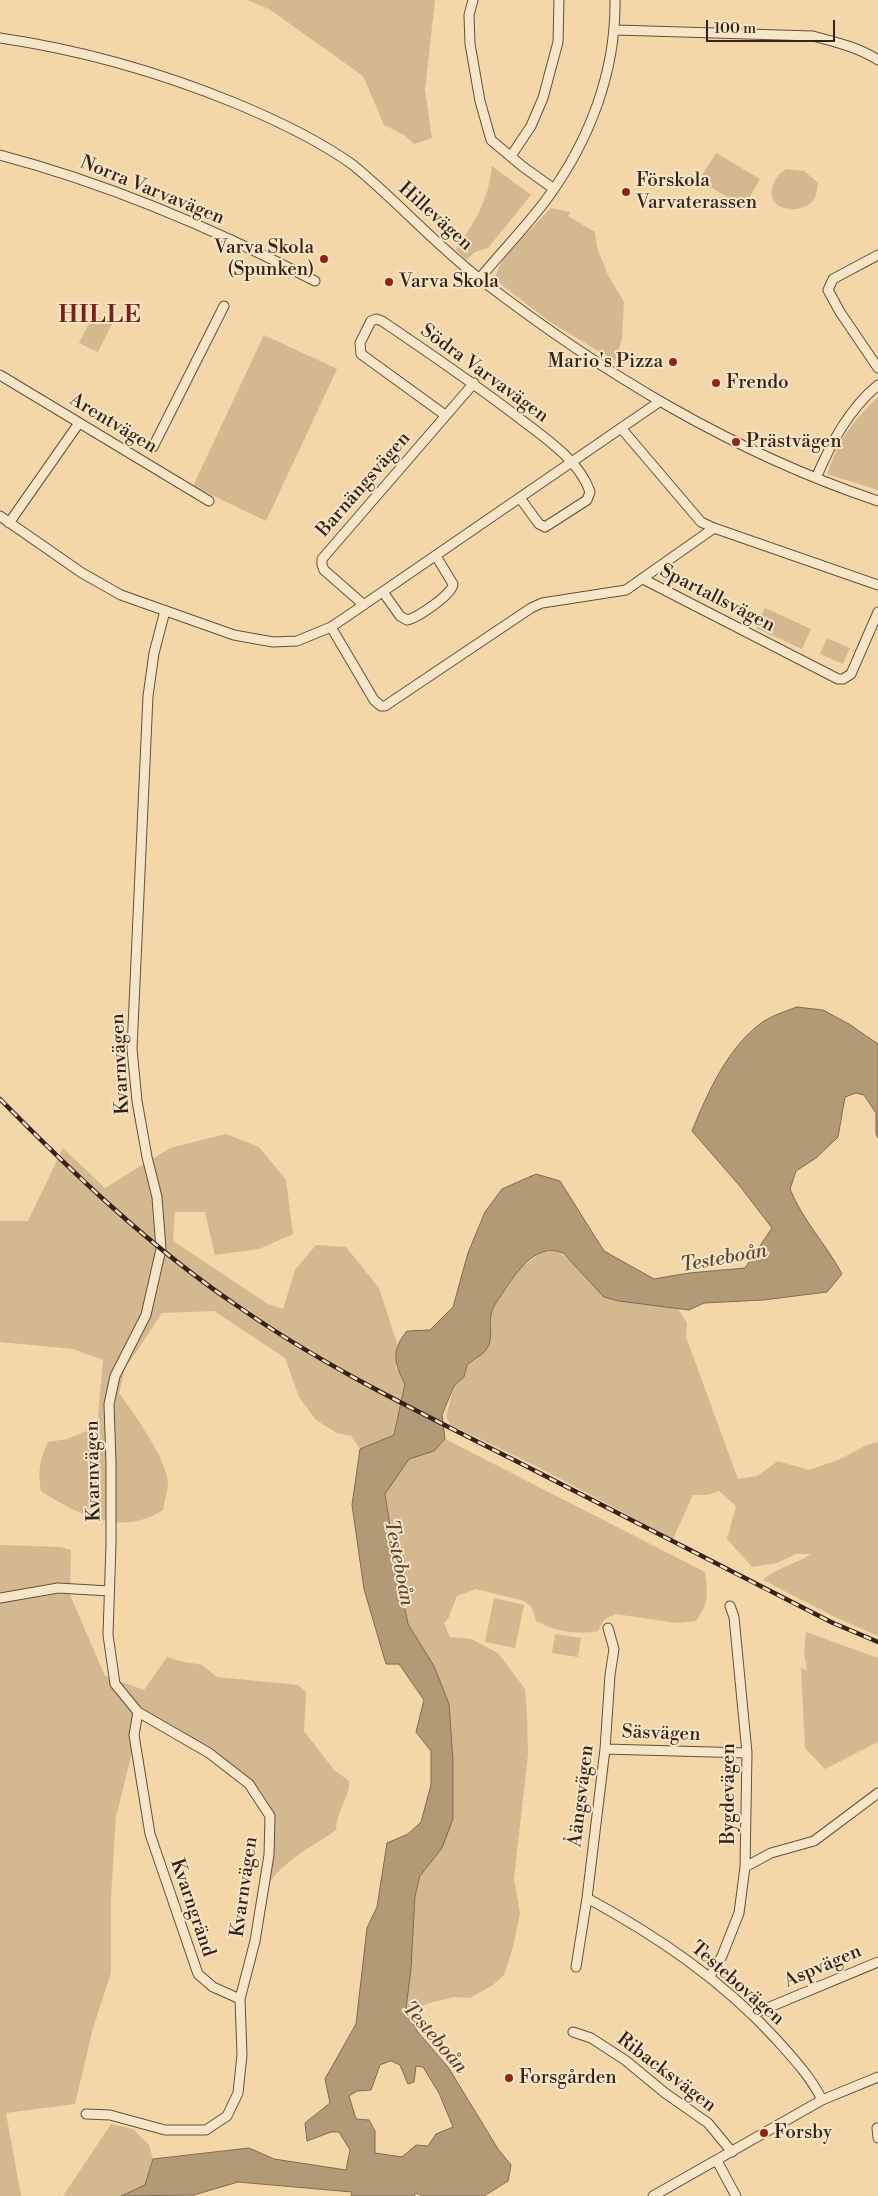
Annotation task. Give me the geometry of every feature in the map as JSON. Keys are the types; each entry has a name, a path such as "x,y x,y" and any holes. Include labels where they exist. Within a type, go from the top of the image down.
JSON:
{"street":[{"path":"473,0 469,16 470,44 480,102 491,140 554,188"},
{"path":"511,156 531,126 543,98 558,42 559,0"},
{"path":"480,278 554,188 579,148 604,87 616,30 615,0"},
{"path":"616,30 812,36 851,47 867,53 878,60"},
{"name":"Hillevägen","path":"0,38 122,62 284,124 333,151 353,165 480,278 543,324 659,402 715,432 816,478 878,501"},
{"name":"Norra Varvavägen","path":"0,155 39,165 158,207 315,281"},
{"path":"878,255 833,279 828,290 840,312 878,368"},
{"path":"153,446 224,306"},
{"name":"Södra Varvavägen","path":"444,415 361,354 360,341 373,320 382,321 474,383 546,439 571,462 590,489 590,496 584,503 552,524 543,527 537,522 520,498"},
{"name":"Arentvägen","path":"0,375 209,501"},
{"name":"Barnängsvägen","path":"364,605 324,570 322,559 444,415 474,383"},
{"path":"816,478 833,441 844,423 861,401 878,384"},
{"path":"0,516 82,573 121,595 234,635 273,642 306,638 331,627 364,605 659,402"},
{"path":"10,523 79,423"},
{"path":"621,428 697,518 714,528 878,585"},
{"path":"643,579 714,528"},
{"path":"383,592 400,616 406,620 414,617 447,595 453,588 453,582 436,556"},
{"name":"Spartallsvägen","path":"331,627 374,700 380,706 385,706 531,608 542,603 626,590 643,579 838,679 843,679 851,674 878,612"},
{"name":"Kvarnvägen","path":"86,2114 110,2115 165,2130 206,2130 227,2116 238,2093 242,2055 240,1999 255,1941 269,1855 270,1816 249,1784 209,1753 138,1712 115,1684 108,1635 111,1463 109,1404 114,1376 146,1315 161,1249 157,1197 147,1157 137,1101 132,1048 148,705 154,653 165,611"},
{"path":"0,1598 58,1588 109,1591"},
{"name":"Bygdevägen","path":"710,1976 722,1956 739,1913 745,1866 747,1753 734,1617 730,1606"},
{"name":"Åängsvägen","path":"576,1968 587,1898 605,1749 610,1675 614,1649 608,1628"},
{"name":"Kvarngränd","path":"138,1712 134,1735 150,1834 198,1974 213,1987 240,1999"},
{"name":"Säsvägen","path":"605,1749 747,1753"},
{"path":"745,1866 771,1853 814,1842 878,1792"},
{"name":"Testebovägen","path":"587,1898 661,1942 710,1976 753,2014 796,2061 822,2100"},
{"name":"Aspvägen","path":"753,2014 878,1962"},
{"name":"Ribacksvägen","path":"572,2032 591,2038 625,2060 664,2094 708,2123 732,2152"},
{"path":"653,2196 822,2100 878,2077"},
{"path":"877,2128 878,2138"},
{"path":"716,2161 736,2196"}],"shaded area":[{"path":"247,0 435,0 425,90 432,138 414,144 404,135 384,125 363,76 269,9"},
{"path":"716,153 760,179 744,207 699,180"},
{"path":"492,166 531,195 488,248 475,252 466,260 456,250 480,211 487,191"},
{"path":"786,169 804,171 818,183 815,197 809,205 793,209 785,208 773,200 772,192 776,178"},
{"path":"551,208 570,212 568,216 595,232 597,248 608,275 624,302 622,339 615,361 550,322 494,279 503,258"},
{"path":"93,315 112,324 98,352 79,343"},
{"path":"264,335 337,369 266,521 193,486"},
{"path":"878,397 878,490 827,474 847,432"},
{"path":"765,608 811,629 802,649 756,628"},
{"path":"827,638 850,648 843,664 820,654"},
{"path":"797,1007 823,1010 849,1024 878,1044 878,1138 876,1134 876,1113 864,1095 856,1093 845,1097 838,1137 816,1158 796,1171 790,1189 801,1212 842,1274 827,1292 763,1300 704,1303 689,1310 619,1301 604,1297 563,1253 543,1252 526,1262 494,1307 491,1315 489,1345 482,1354 467,1365 464,1377 454,1386 442,1415 445,1439 434,1451 409,1459 385,1494 396,1565 408,1624 434,1666 449,1704 453,1761 453,1819 442,1848 420,1876 415,1896 411,1969 406,2008 417,2031 448,2067 498,2149 511,2165 508,2181 484,2196 422,2196 416,2193 414,2196 351,2196 352,2192 238,2182 194,2195 121,2196 145,2185 153,2159 249,2148 274,2159 346,2170 350,2150 339,2132 331,2132 307,2141 305,2123 330,2103 325,2079 356,2024 367,1928 377,1907 387,1843 408,1834 421,1822 431,1785 431,1751 416,1732 424,1700 399,1664 386,1664 364,1589 352,1505 360,1449 394,1435 405,1384 398,1370 396,1351 398,1344 407,1331 430,1330 453,1307 468,1253 485,1212 502,1189 536,1174 560,1181 604,1251 654,1279 689,1273 745,1268 772,1228 739,1185 692,1131 720,1071 740,1043 764,1021","holes":["391,2061 400,2065 408,2084 414,2082 416,2066 423,2067 439,2093 453,2127 436,2134 428,2146 416,2145 402,2157 375,2153 375,2131 369,2120 356,2119 349,2096 357,2091 371,2090 380,2065"]},
{"path":"226,1134 259,1147 286,1180 293,1234 259,1249 215,1255 205,1212 175,1212 173,1241 268,1304 283,1309 295,1270 316,1245 346,1247 379,1288 397,1343 396,1367 405,1384 394,1435 360,1449 351,1436 337,1433 316,1420 299,1397 285,1358 214,1311 162,1313 125,1369 119,1393 133,1412 162,1461 168,1483 163,1510 148,1518 132,1522 100,1520 85,1515 41,1491 40,1466 48,1442 67,1439 97,1427 103,1360 73,1349 0,1342 0,1221 28,1221 63,1148 105,1188 170,1148"},
{"path":"558,1251 579,1269 589,1282 653,1305 678,1309 687,1323 686,1337 738,1479 757,1476 778,1461 809,1470 838,1460 867,1445 878,1442 878,1636 835,1617 763,1580 774,1572 811,1554 796,1554 777,1563 752,1567 727,1539 736,1506 719,1491 707,1495 693,1495 673,1539 542,1469 451,1425 446,1417 454,1386 464,1377 467,1365 478,1358 491,1329 491,1312 494,1306 517,1271 542,1252"},
{"path":"445,1439 705,1572 707,1592 703,1609 696,1621 677,1623 615,1614 604,1620 598,1631 582,1633 558,1630 536,1621 532,1607 524,1601 476,1589 457,1596 448,1619 444,1623 450,1637 471,1639 498,1653 525,1689 528,1754 514,1879 520,1913 513,1947 504,1975 493,1985 470,1998 453,1997 426,2004 418,2009 406,2008 411,1969 415,1896 420,1876 442,1848 434,1666 408,1624 396,1565 385,1494 409,1458 434,1451"},
{"path":"0,1545 61,1547 71,1550 70,1595 105,1676 144,1690 167,1657 202,1665 217,1677 298,1685 306,1692 304,1731 334,1770 349,1781 348,1792 336,1830 290,1861 268,1885 272,1825 269,1806 262,1793 250,1780 213,1753 142,1712 116,1817 111,1896 111,1973 93,2028 75,2104 6,2113 21,2196 0,2196"},
{"path":"494,1598 524,1605 515,1648 485,1642"},
{"path":"806,1632 878,1658 878,1742 825,1769 805,1748 801,1667 807,1671 804,1652"},
{"path":"555,1634 581,1638 578,1657 552,1653"},
{"path":"111,2124 133,2129 149,2145 153,2159 145,2186 121,2196 63,2196"}],"railway":[{"path":"0,1099 84,1182 143,1234 204,1282 269,1327 337,1368 443,1424 833,1623 878,1642"}],"place":[{"name":"Förskola Varvaterassen","path":"626,192"},
{"name":"Varva Skola (Spunken)","path":"324,259"},
{"name":"Varva Skola","path":"389,282"},
{"name":"Mario's Pizza","path":"673,362"},
{"name":"Frendo","path":"716,383"},
{"name":"Prästvägen","path":"736,442"},
{"name":"Forsgården","path":"509,2078"},
{"name":"Forsby","path":"764,2133"}],"district":[{"name":"HILLE","path":"100,316"}],"water label":[{"name":"Testeboån","path":"724,1259"},
{"name":"Testeboån","path":"398,1563"},
{"name":"Testeboån","path":"434,2038"}]}
